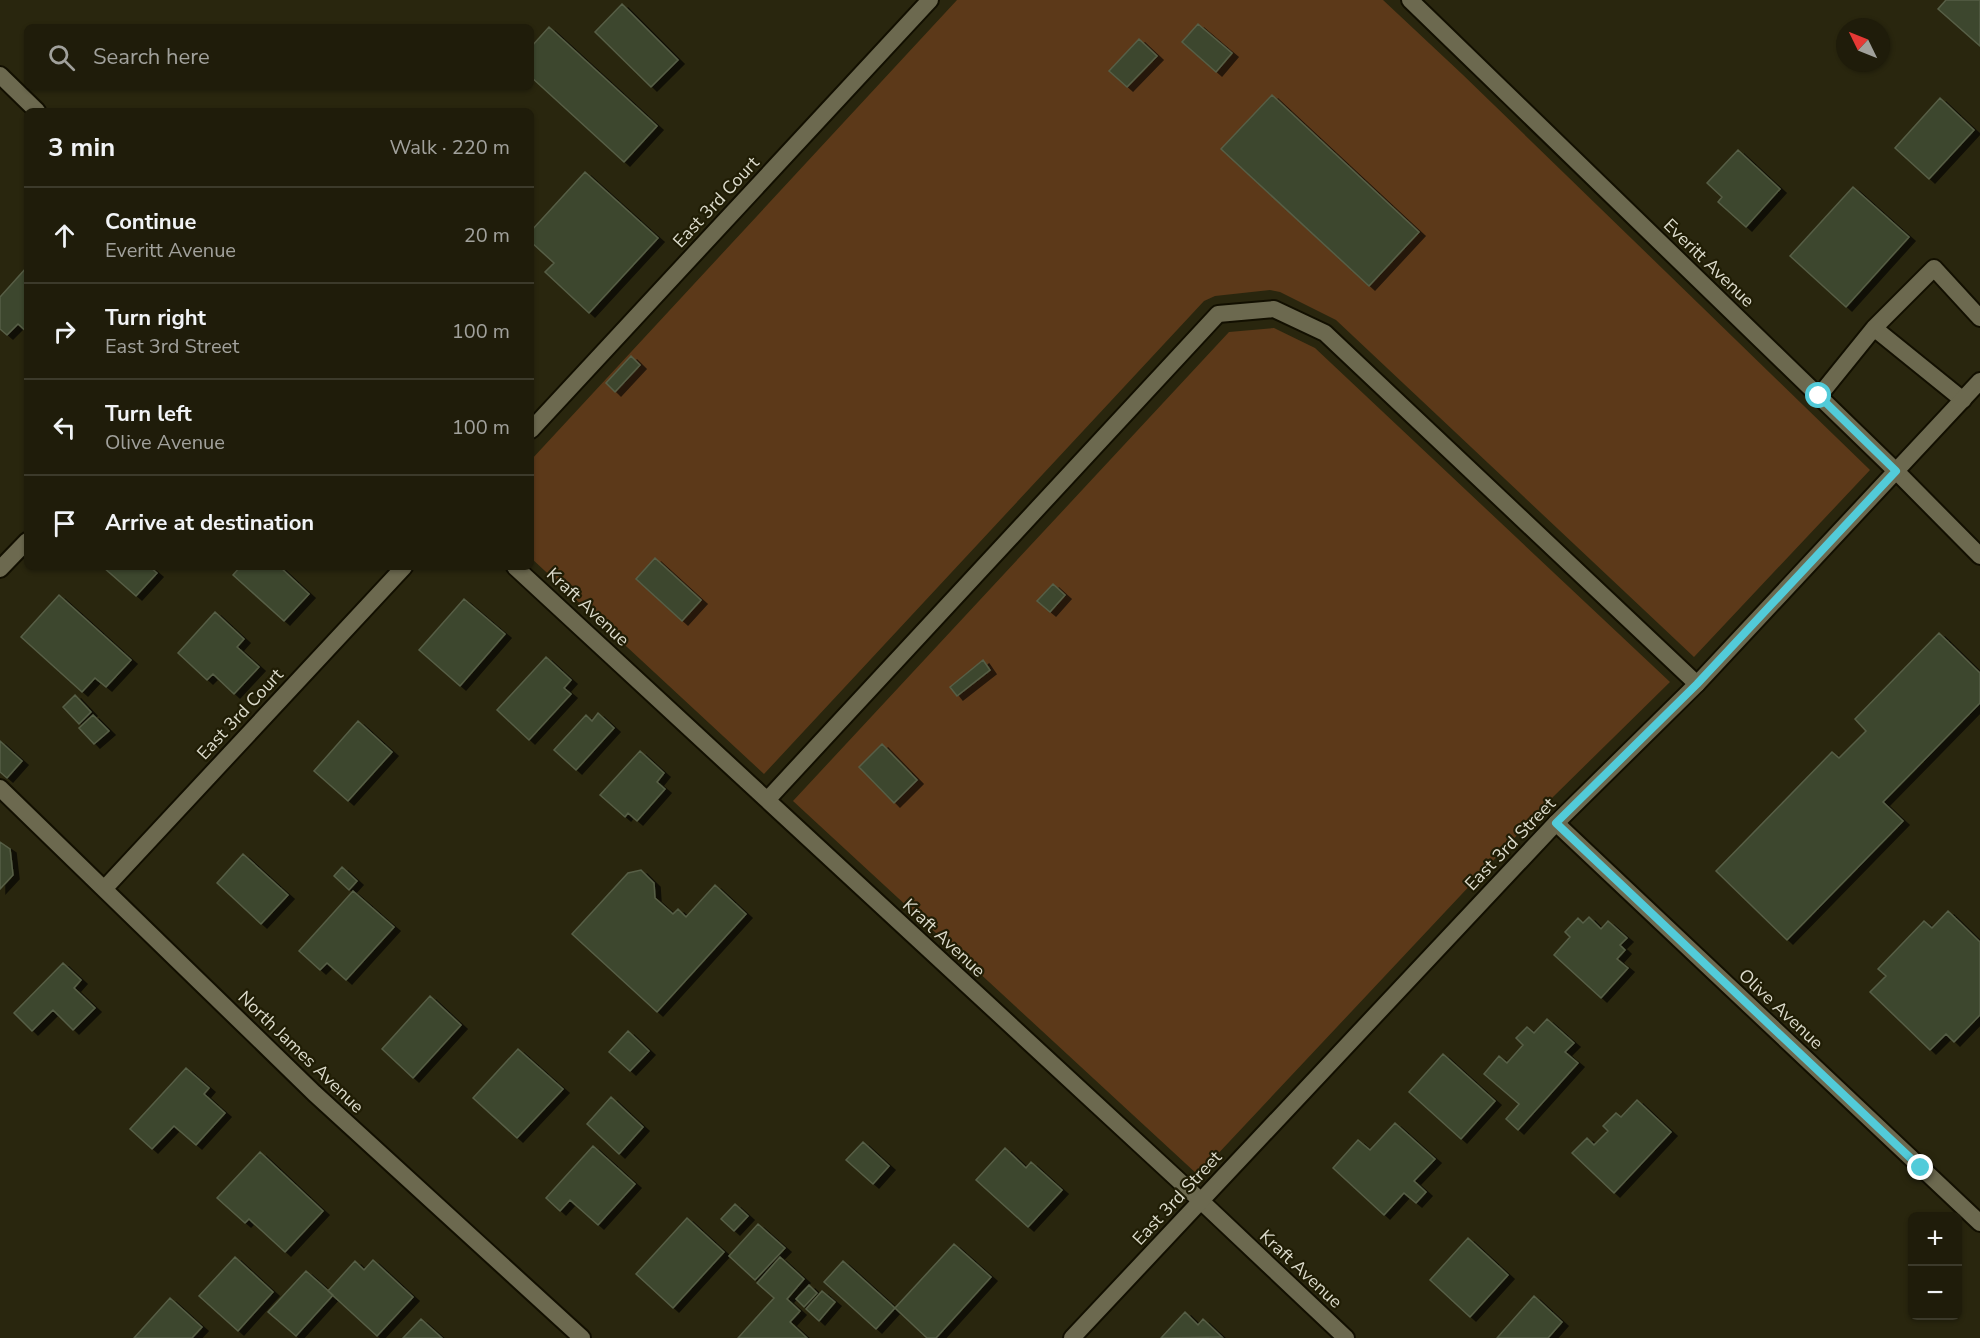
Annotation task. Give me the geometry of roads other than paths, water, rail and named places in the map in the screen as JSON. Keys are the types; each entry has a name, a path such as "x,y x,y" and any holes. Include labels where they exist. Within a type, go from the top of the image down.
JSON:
{"street":[{"name":"East 3rd Court","path":"534,427 930,0"},
{"name":"Everitt Avenue","path":"1410,0 1896,471 1980,556"},
{"path":"0,75 34,108"},
{"path":"1819,396 1874,328 1934,268 1980,318"},
{"path":"767,800 1218,314 1274,309 1325,333 1697,684"},
{"path":"1874,328 1963,400"},
{"name":"East 3rd Street","path":"1072,1338 1556,823 1697,684 1980,381"},
{"path":"0,569 24,544"},
{"name":"East 3rd Court","path":"105,888 401,570"},
{"name":"Kraft Avenue","path":"518,570 1201,1201 1346,1338"},
{"name":"North James Avenue","path":"0,788 314,1093 582,1338"},
{"name":"Olive Avenue","path":"1556,823 1980,1223"}]}
